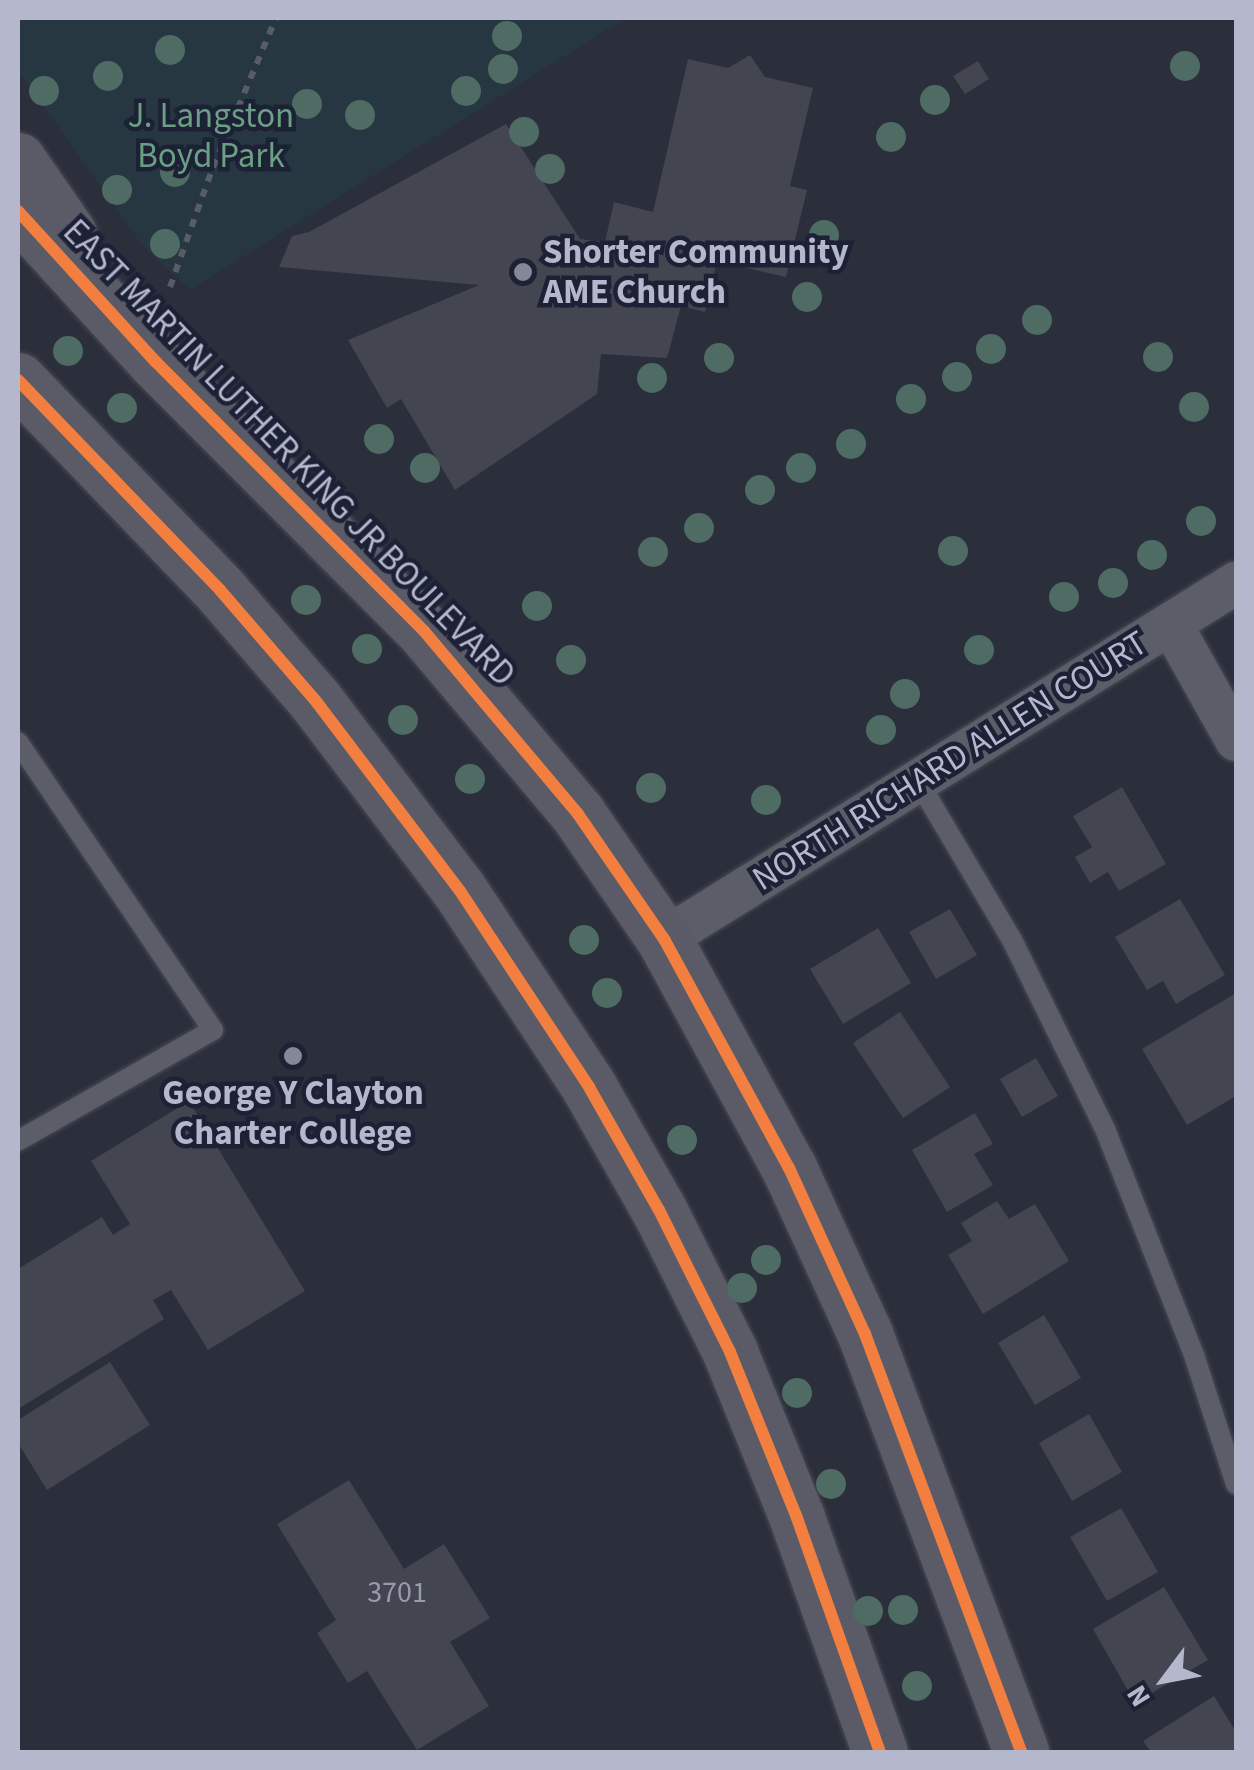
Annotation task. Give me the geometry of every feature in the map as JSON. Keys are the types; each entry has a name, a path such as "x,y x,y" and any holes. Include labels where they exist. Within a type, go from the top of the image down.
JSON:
{"main road":[{"path":"18,160 155,361"},
{"name":"EAST MARTIN LUTHER KING JR BOULEVARD","path":"18,211 155,361 424,631 578,814 664,940 789,1168 865,1334 1021,1752"},
{"path":"18,380 220,590 325,712 476,914 589,1087 643,1180 730,1352 797,1518 880,1752"}],"street":[{"name":"NORTH RICHARD ALLEN COURT","path":"664,940 1236,583"},
{"path":"1171,624 1236,740"}],"lane":[{"path":"18,742 213,1030 18,1140"},
{"path":"918,781 1012,940 1104,1130 1180,1319 1236,1484"}],"path":[{"path":"170,287 213,166 276,18"}],"green space":[{"name":"J. Langston Boyd Park","path":"18,18 626,18 190,290 143,246 18,70"}],"building":[{"name":"Shorter Community AME Church","path":"750,55 765,77 813,88 790,186 807,190 786,277 717,261 705,312 681,306 667,358 601,354 597,394 455,490 401,399 387,408 348,340 479,285 279,267 292,236 309,232 506,124 580,239 605,242 614,202 653,212 688,59 728,68"},
{"path":"978,61 989,79 965,94 953,76"},
{"path":"1122,787 1166,864 1119,891 1108,872 1090,883 1075,857 1092,847 1073,816"},
{"path":"1180,899 1225,975 1176,1004 1163,981 1147,990 1115,937"},
{"path":"950,909 977,955 936,979 909,932"},
{"path":"878,928 911,983 843,1024 810,969"},
{"path":"1236,993 1236,1096 1187,1125 1142,1049"},
{"path":"900,1012 950,1087 903,1118 853,1043"},
{"path":"1036,1058 1058,1096 1022,1117 1000,1079"},
{"path":"189,1101 305,1291 208,1350 171,1290 153,1300 164,1319 18,1409 18,1269 102,1217 113,1235 130,1224 91,1161"},
{"path":"975,1113 993,1144 974,1154 993,1185 947,1212 912,1150"},
{"path":"997,1201 1009,1219 1035,1204 1069,1261 983,1314 948,1255 972,1241 961,1223"},
{"path":"1044,1315 1081,1378 1035,1405 998,1343"},
{"path":"110,1362 150,1425 47,1490 18,1443 18,1420"},
{"path":"1089,1414 1122,1472 1072,1501 1039,1443"},
{"path":"349,1480 404,1569 444,1544 490,1618 450,1642 489,1706 417,1750 367,1671 348,1683 317,1633 336,1620 277,1524"},
{"path":"1121,1508 1158,1572 1107,1601 1070,1537"},
{"path":"1164,1587 1208,1660 1135,1703 1093,1629"},
{"path":"1214,1696 1236,1732 1236,1752 1151,1752 1143,1741"}],"cycle path":[{"path":"18,211 155,361 424,631 578,814 664,939 789,1168 865,1334 1021,1752"},
{"path":"18,380 220,590 315,700 460,891 589,1087 659,1210 730,1352 797,1518 880,1752"}],"place":[{"name":"Shorter Community AME Church","path":"523,272"},
{"name":"George Y Clayton Charter College","path":"293,1056"}]}
